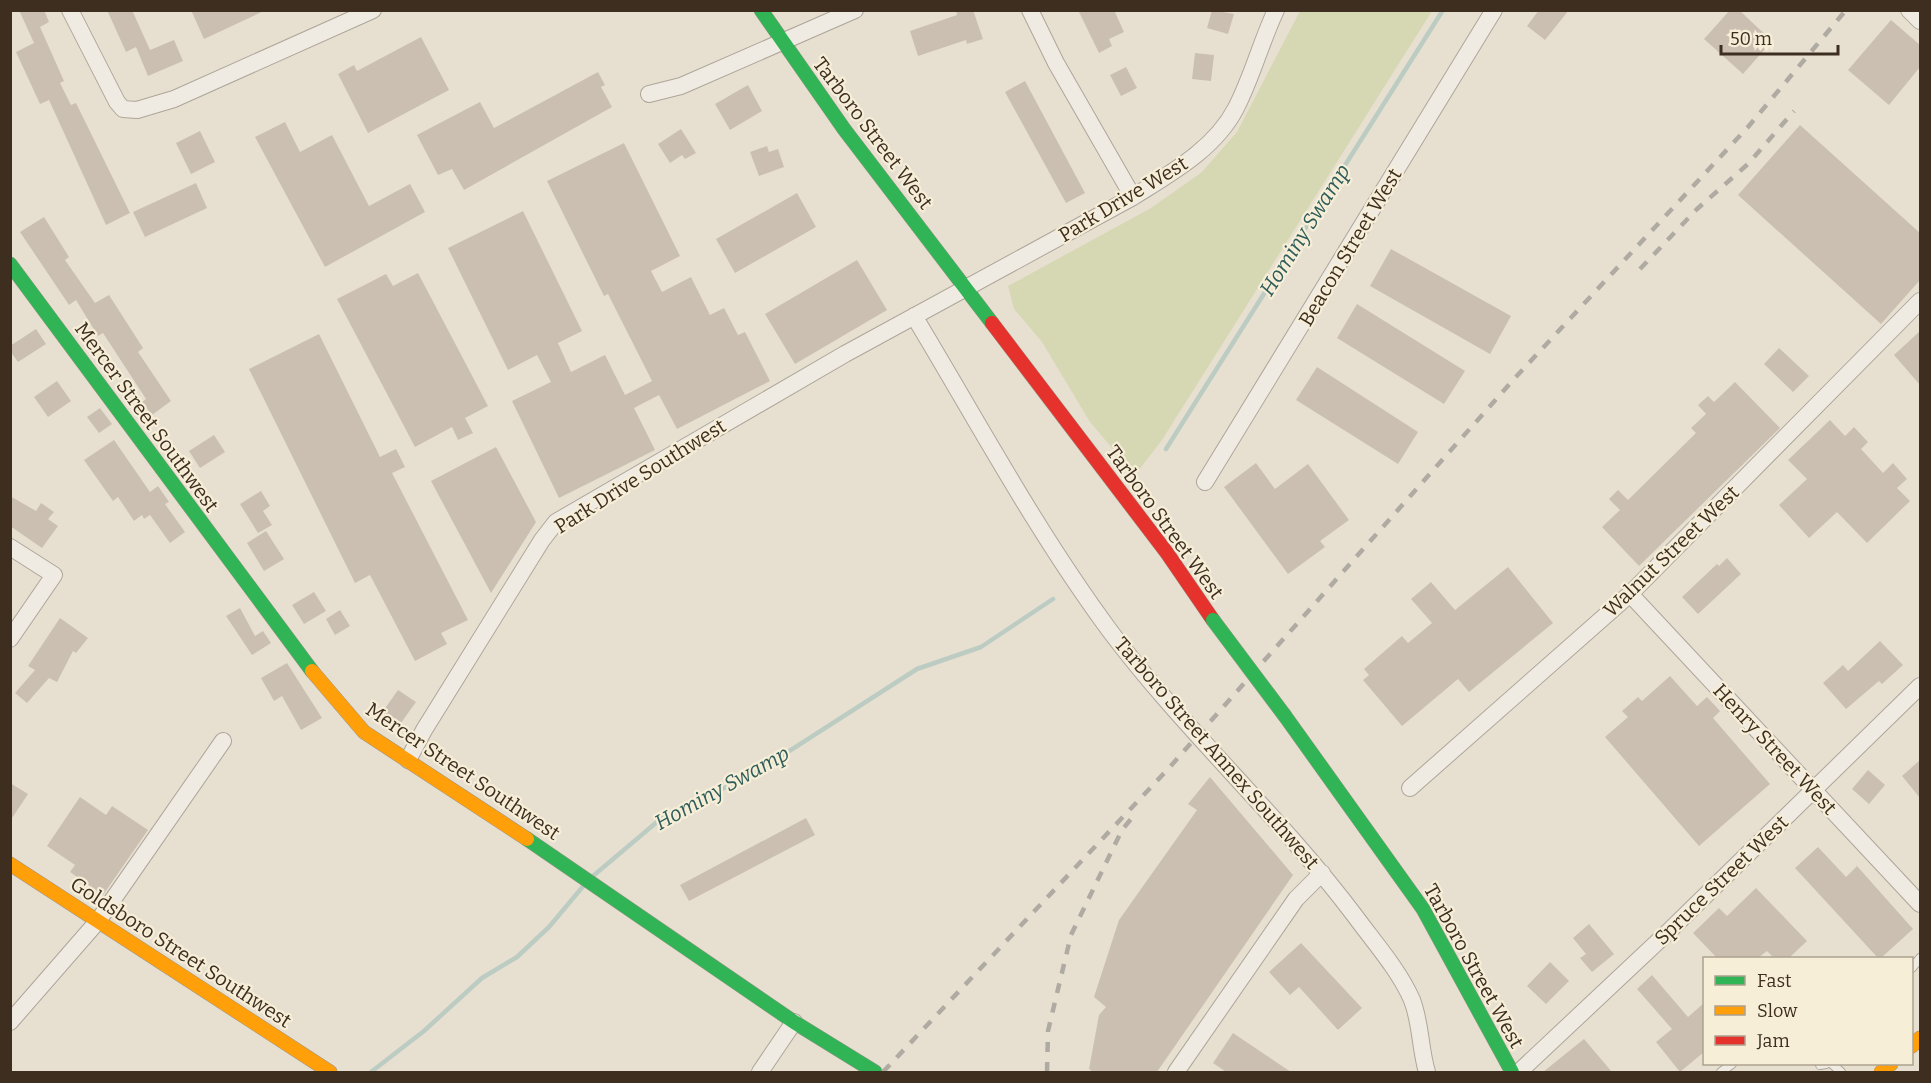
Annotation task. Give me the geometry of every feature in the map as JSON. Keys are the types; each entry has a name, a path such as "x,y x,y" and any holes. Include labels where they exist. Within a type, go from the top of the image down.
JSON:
{"street":[{"path":"70,10 110,90 123,108 137,110 174,99 373,10"},
{"name":"Tarboro Street West","path":"761,10 844,129 1167,553 1423,909 1512,1072"},
{"path":"1030,10 1056,63 1133,197"},
{"name":"Park Drive West","path":"965,286 1133,197 1193,157 1220,130 1235,110 1276,10"},
{"name":"Beacon Street West","path":"1205,483 1494,10"},
{"path":"1909,10 1920,21"},
{"path":"649,94 681,86 784,42 846,12"},
{"name":"Mercer Street Southwest","path":"10,264 305,661 354,722 601,888 794,1022 875,1072"},
{"name":"Park Drive Southwest","path":"408,760 424,730 542,540 556,522 965,286"},
{"name":"Walnut Street West","path":"1410,788 1630,594 1920,301"},
{"name":"Tarboro Street Annex Southwest","path":"914,316 997,461 1067,571 1111,632 1196,735 1322,873 1384,956 1411,998 1427,1072"},
{"path":"10,547 54,575 10,639"},
{"name":"Henry Street West","path":"1630,594 1920,904"},
{"name":"Spruce Street West","path":"1519,1072 1651,949 1920,686"},
{"path":"10,1022 98,921 223,741"},
{"name":"Goldsboro Street Southwest","path":"10,864 330,1072"},
{"path":"1176,1072 1296,899 1322,873"},
{"path":"760,1072 794,1022"}],"green space":[{"path":"1300,11 1432,11 1162,440 1135,475 1090,422 1042,342 1014,309 1008,286 1151,208 1202,172 1237,132"}],"building":[{"path":"19,10 44,10 49,22 40,27 64,81 60,83 71,105 76,103 130,213 106,225 49,100 40,104 16,52 34,43"},
{"path":"107,10 132,10 150,50 174,40 183,61 148,76 136,47 126,52"},
{"path":"191,10 266,10 204,39"},
{"path":"956,10 973,10 983,39 967,44 966,40 918,56 910,31 957,15"},
{"path":"1078,10 1114,10 1124,32 1109,39 1112,46 1099,53"},
{"path":"1212,10 1234,14 1228,34 1207,28"},
{"path":"1539,10 1569,10 1545,40 1527,26"},
{"path":"1730,10 1739,10 1772,41 1743,74 1704,39"},
{"path":"1891,20 1920,45 1920,67 1889,105 1848,70"},
{"path":"421,37 449,90 368,133 338,74 354,65 357,71"},
{"path":"1195,53 1214,55 1211,81 1192,79"},
{"path":"1126,67 1137,88 1121,96 1110,75"},
{"path":"598,72 605,85 601,87 612,107 464,190 452,169 438,175 417,135 480,102 494,128"},
{"path":"1025,81 1085,193 1066,203 1005,92"},
{"path":"748,85 762,111 730,130 715,104"},
{"path":"285,122 300,152 332,135 369,206 410,184 425,212 325,267 255,137"},
{"path":"1800,125 1920,233 1920,280 1881,324 1738,195"},
{"path":"681,129 696,153 685,159 682,155 670,163 658,144"},
{"path":"200,131 215,162 191,174 176,143"},
{"path":"624,143 680,256 651,271 662,292 691,277 710,315 724,308 738,335 745,332 770,381 677,429 659,395 634,408 655,450 559,498 512,401 551,382 537,355 508,370 448,248 523,211 582,331 558,343 571,372 605,355 625,395 652,381 608,294 604,296 547,181"},
{"path":"767,146 769,152 778,149 784,167 759,176 750,152"},
{"path":"196,183 207,208 145,237 133,212"},
{"path":"797,193 816,227 735,273 716,239"},
{"path":"44,217 69,257 65,260 95,303 109,295 143,348 138,352 171,401 152,415 142,402 146,399 103,333 98,336 76,300 69,305 20,232"},
{"path":"1391,249 1511,316 1490,354 1370,286"},
{"path":"857,260 887,310 795,364 765,314"},
{"path":"418,273 488,406 465,418 473,433 458,440 452,427 415,447 337,299 386,274 393,286"},
{"path":"1357,304 1465,371 1444,404 1337,338"},
{"path":"36,329 46,344 18,362 10,351 10,346"},
{"path":"1920,331 1920,385 1894,355"},
{"path":"319,334 380,457 396,449 405,467 392,473 468,620 441,633 447,644 415,661 370,575 355,583 249,369"},
{"path":"1779,348 1809,376 1793,392 1764,364"},
{"path":"1317,367 1418,432 1398,464 1296,400"},
{"path":"57,381 71,401 48,417 34,397"},
{"path":"1735,382 1780,428 1639,566 1602,527 1620,510 1609,499 1618,490 1628,500 1696,433 1691,428 1706,414 1698,405 1708,396 1714,402"},
{"path":"100,408 112,424 99,433 87,417"},
{"path":"1830,420 1845,436 1854,427 1868,442 1861,449 1883,473 1893,463 1907,479 1897,488 1910,501 1867,543 1837,512 1809,538 1779,505 1807,479 1788,460"},
{"path":"214,435 225,452 200,468 189,451"},
{"path":"114,440 150,492 158,486 169,502 165,504 185,532 170,543 150,515 144,519 142,515 134,521 118,497 113,501 84,460"},
{"path":"496,447 536,522 491,593 431,481"},
{"path":"1256,463 1275,489 1308,464 1349,520 1320,541 1325,547 1288,574 1224,487"},
{"path":"261,491 270,506 263,511 272,525 258,533 240,504"},
{"path":"10,496 36,511 41,503 54,512 48,519 58,526 42,548 10,526"},
{"path":"266,531 284,559 264,571 247,543"},
{"path":"1727,558 1741,574 1698,614 1682,597 1717,564 1719,566"},
{"path":"1508,567 1553,623 1469,692 1458,679 1402,726 1363,680 1369,675 1364,669 1402,636 1408,643 1432,623 1411,599 1431,582 1455,610"},
{"path":"314,592 326,611 304,624 292,605"},
{"path":"240,608 255,636 263,631 271,643 252,655 226,616"},
{"path":"340,610 350,626 335,635 326,619"},
{"path":"60,618 88,638 76,653 73,651 57,682 49,678 27,703 15,693 35,670 28,666"},
{"path":"1880,641 1903,665 1882,684 1879,681 1846,709 1823,683 1843,665 1848,671"},
{"path":"287,663 322,718 301,730 282,696 274,701 261,678"},
{"path":"1670,676 1697,706 1707,697 1720,711 1713,718 1770,784 1699,846 1605,737 1628,717 1622,711 1638,697 1642,701"},
{"path":"398,690 416,702 398,727 381,714"},
{"path":"1920,760 1920,798 1902,776"},
{"path":"1868,770 1885,785 1869,804 1852,789"},
{"path":"1210,777 1293,875 1157,1072 1093,1072 1089,1069 1099,1015 1106,1007 1094,997 1119,920 1197,810 1188,804"},
{"path":"10,783 28,794 10,821"},
{"path":"80,797 106,815 112,806 148,830 103,895 70,872 75,865 47,846"},
{"path":"806,818 815,835 689,901 680,885"},
{"path":"1818,847 1846,877 1857,866 1913,929 1882,957 1877,957 1795,868"},
{"path":"1756,888 1807,941 1790,957 1773,957 1767,951 1759,957 1716,957 1693,933 1719,908 1727,916"},
{"path":"1589,924 1614,954 1592,972 1580,958 1586,954 1573,938"},
{"path":"1301,943 1362,1008 1338,1030 1299,987 1290,995 1269,972"},
{"path":"1550,962 1569,981 1546,1004 1527,986"},
{"path":"1652,975 1688,1017 1703,1004 1703,1053 1680,1072 1656,1042 1672,1029 1637,989"},
{"path":"1233,1033 1291,1072 1226,1072 1213,1063"},
{"path":"1584,1039 1612,1072 1543,1072"}],"waterway":[{"name":"Hominy Swamp","path":"1166,449 1443,10"},
{"name":"Hominy Swamp","path":"593,876 664,816 752,775 917,669 981,647 1053,599"},
{"name":"Hominy Swamp","path":"371,1072 424,1031 482,978 517,957 549,927 585,884"}],"railway":[{"path":"883,1072 1169,768 1514,379 1748,127 1846,10"},
{"path":"1640,269 1697,209 1748,164 1794,111"},
{"path":"1047,1072 1048,1031 1071,935 1122,830 1131,819"}],"traffic: fast":[{"path":"761,10 844,129 992,323"},
{"path":"10,264 312,671"},
{"path":"1213,620 1285,716"},
{"path":"1285,716 1423,909 1512,1072"},
{"path":"527,839 794,1022 875,1072"}],"traffic: slow":[{"path":"312,671 364,732 527,839"},
{"path":"10,864 330,1072"},
{"path":"1913,1045 1920,1038"},
{"path":"1881,1072 1890,1065"}],"traffic: jam":[{"path":"992,323 1167,553 1213,620"}]}
